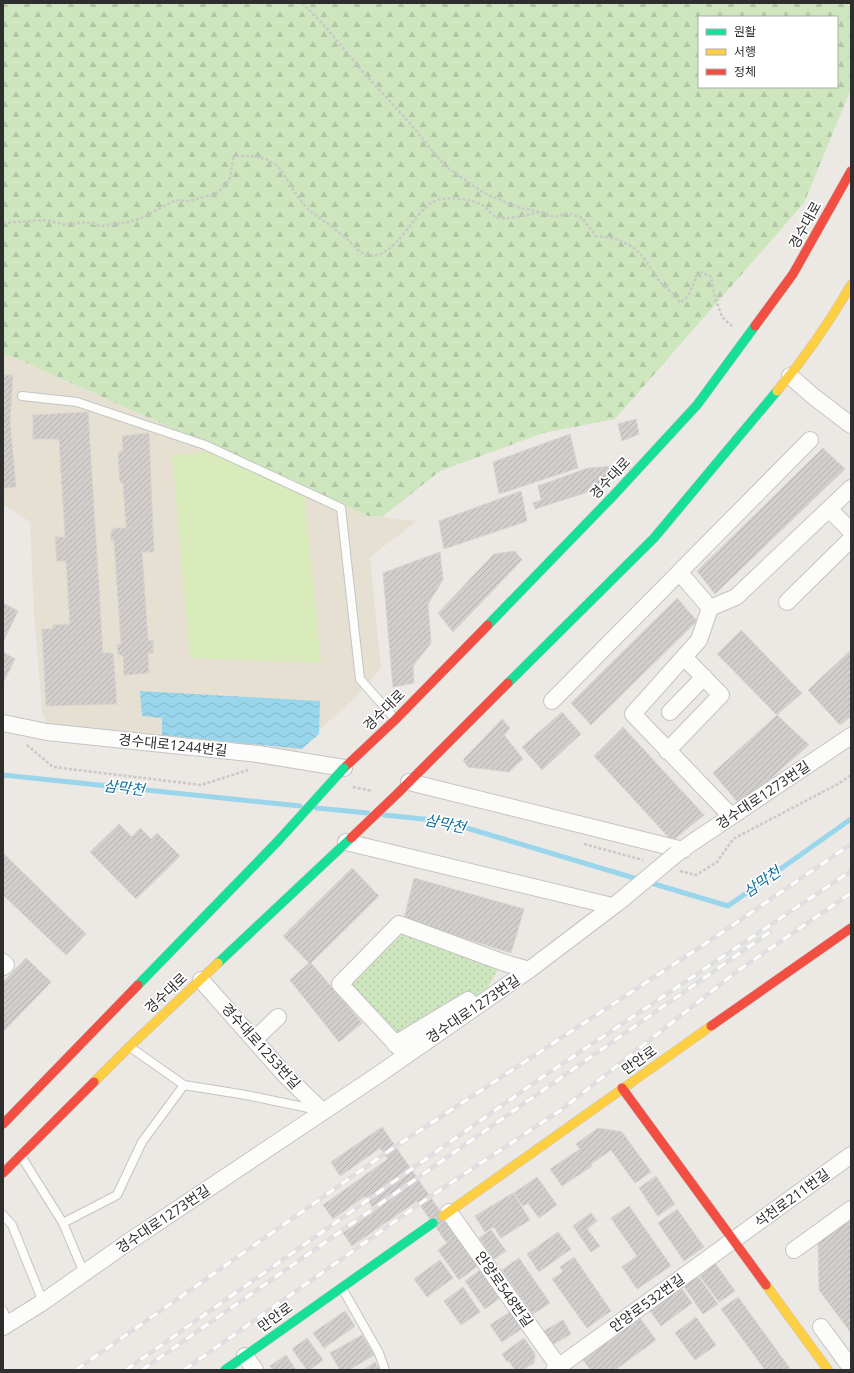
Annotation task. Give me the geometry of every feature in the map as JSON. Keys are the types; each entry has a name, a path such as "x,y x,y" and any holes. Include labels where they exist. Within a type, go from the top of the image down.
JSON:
{"main road":[{"name":"경수대로","path":"3,1124 278,841 344,768 395,720 613,496 697,405 793,274 851,171"},
{"path":"404,787 654,538 790,376 851,285"},
{"name":"경수대로","path":"3,1173 129,1047 404,787"},
{"name":"만안로","path":"446,1214 622,1088 851,928"},
{"path":"622,1088 828,1370"},
{"name":"만안로","path":"225,1370 433,1223"}],"street":[{"path":"790,376 814,397 851,425"},
{"path":"552,701 810,440"},
{"path":"731,816 633,714 699,640 710,608 736,597 851,488"},
{"path":"829,509 851,531"},
{"path":"787,602 851,539"},
{"path":"680,573 710,608"},
{"path":"667,751 721,695 684,657"},
{"path":"670,712 704,677"},
{"name":"경수대로1244번길","path":"3,723 46,732 258,754 344,768"},
{"name":"경수대로1273번길","path":"5,1321 43,1302 322,1111 401,1049 529,970 616,904 693,842 851,736"},
{"path":"404,787 680,852"},
{"path":"348,840 616,904"},
{"path":"487,989 401,1049 340,984 399,924 502,962 529,970"},
{"path":"3,962 6,965 3,967"},
{"name":"경수대로1253번길","path":"201,980 285,1075 322,1111"},
{"path":"254,1040 278,1017"},
{"name":"석천로211번길","path":"734,1240 851,1156"},
{"path":"794,1250 851,1209"},
{"name":"안양로548번길","path":"446,1214 558,1369"},
{"name":"안양로532번길","path":"558,1369 734,1240"},
{"path":"822,1327 851,1368"},
{"path":"245,1356 255,1370"}],"lane":[{"path":"22,396 77,402 198,443 341,508 360,679 395,720"},
{"path":"129,1047 184,1085 246,1095 322,1111"},
{"path":"63,1223 117,1195 142,1142 184,1085"},
{"path":"20,1155 63,1223 84,1273"},
{"path":"3,1215 12,1225 43,1302"},
{"path":"341,1287 379,1353 385,1370"}],"path":[{"path":"302,3 324,24 363,72 408,121 446,166 484,193 520,208 541,212 554,217 568,213 582,218 596,236 607,237 626,243 642,256 663,285 675,294 680,303 688,296 696,278 701,272 711,277 714,294 722,317 744,340"},
{"path":"3,222 46,220 65,225 86,222 101,226 135,220 176,200 189,201 215,194 224,187 230,178 233,159 237,156 246,155 255,156 274,162 281,169 304,206 349,241 360,253 369,256 378,255 391,247 400,239 421,211 434,201 441,199 459,199 482,204 497,218 528,216 541,212"}],"shaded area":[{"path":"3,355 11,356 368,516 417,521 370,557 381,668 356,697 295,752 47,725 42,711 34,614 30,522 3,504"}],"green space":[{"path":"3,3 851,3 851,89 804,203 615,419 543,433 440,471 382,517 368,516 11,356 3,355"},
{"path":"215,451 304,493 321,663 190,658 172,455"},
{"path":"399,924 502,962 487,989 395,1044 340,984"}],"water":[{"path":"140,691 320,701 319,734 302,749 162,735 162,718 142,716"}],"building":[{"path":"3,375 13,375 10,421 16,487 3,488"},
{"path":"88,412 103,653 113,653 117,704 46,706 42,629 53,629 53,625 70,624 66,561 57,561 55,537 65,537 59,439 33,439 33,415"},
{"path":"636,419 639,434 622,441 618,424"},
{"path":"149,433 154,552 142,552 148,640 153,641 153,653 148,653 149,673 124,675 123,656 118,654 117,645 121,643 114,540 111,540 111,532 114,528 126,528 123,483 120,483 118,453 123,450 122,436"},
{"path":"570,434 578,468 499,494 493,462"},
{"path":"823,448 845,469 715,594 697,571"},
{"path":"618,466 618,471 591,491 535,509 533,503 541,500 538,486 588,468"},
{"path":"521,491 527,521 444,549 439,521"},
{"path":"515,551 522,560 453,632 438,613 494,554"},
{"path":"440,552 443,580 428,604 431,643 413,666 414,683 393,687 383,573"},
{"path":"677,598 697,621 591,725 571,703"},
{"path":"3,603 18,611 3,642"},
{"path":"741,630 802,693 777,715 717,654"},
{"path":"851,650 851,716 840,725 808,690"},
{"path":"3,652 15,659 3,683"},
{"path":"562,712 581,734 542,770 522,747"},
{"path":"777,715 809,745 740,805 713,773"},
{"path":"502,719 510,728 504,735 523,759 509,772 468,767 463,760"},
{"path":"623,727 704,815 672,841 594,756"},
{"path":"119,824 132,837 140,828 151,839 157,833 180,856 136,899 90,852"},
{"path":"3,853 86,934 66,955 3,895"},
{"path":"352,868 379,896 311,963 362,1023 339,1042 290,980 309,963 283,936"},
{"path":"414,878 524,909 511,953 404,919"},
{"path":"26,958 51,982 3,1032 3,982"},
{"path":"382,1127 478,1266 459,1280 438,1250 447,1243 417,1201 352,1246 343,1233 375,1211 365,1196 333,1219 323,1205 388,1159 380,1148 340,1176 331,1162"},
{"path":"598,1128 622,1132 651,1172 635,1183 611,1150 591,1164 592,1166 562,1186 550,1169 580,1149 576,1144"},
{"path":"656,1176 675,1204 658,1216 639,1188"},
{"path":"537,1177 557,1205 539,1218 528,1203 523,1206 514,1193"},
{"path":"513,1193 530,1220 501,1238 494,1227 485,1232 475,1216"},
{"path":"629,1206 671,1266 637,1289 622,1267 637,1256 611,1218"},
{"path":"677,1209 704,1247 684,1261 658,1223"},
{"path":"591,1213 597,1221 587,1229 600,1246 591,1252 573,1226"},
{"path":"851,1219 851,1333 819,1290 818,1242"},
{"path":"491,1230 506,1251 494,1259 479,1238"},
{"path":"558,1232 571,1249 539,1272 527,1254"},
{"path":"574,1257 611,1311 587,1328 552,1279 563,1272 560,1267"},
{"path":"519,1258 550,1303 533,1314 502,1270"},
{"path":"440,1260 453,1278 427,1297 414,1279"},
{"path":"715,1263 735,1291 719,1302 699,1275"},
{"path":"480,1270 500,1298 485,1309 465,1281"},
{"path":"697,1275 718,1304 703,1314 683,1285"},
{"path":"679,1285 692,1303 661,1326 648,1308"},
{"path":"463,1287 480,1312 461,1325 444,1301"},
{"path":"738,1297 791,1370 765,1370 721,1309"},
{"path":"345,1311 355,1326 324,1348 313,1333"},
{"path":"511,1311 523,1328 502,1342 490,1325"},
{"path":"696,1317 716,1345 695,1360 675,1333"},
{"path":"640,1318 656,1340 615,1370 591,1370 583,1360"},
{"path":"563,1320 571,1334 552,1345 544,1331"},
{"path":"362,1335 374,1355 349,1370 340,1370 330,1353"},
{"path":"307,1338 323,1360 309,1370 307,1370 292,1349"},
{"path":"524,1338 535,1354 534,1363 523,1370 515,1370 502,1354"},
{"path":"286,1355 296,1370 273,1370 270,1366"},
{"path":"375,1362 380,1370 363,1370"}],"waterway":[{"name":"삼막천","path":"3,775 300,806"},
{"name":"삼막천","path":"316,808 368,813"},
{"name":"삼막천","path":"384,815 443,821 728,906 851,819"}],"railway":[{"path":"76,1370 393,1148 714,938 851,844"},
{"path":"126,1370 541,1078 851,871"},
{"path":"184,1370 428,1198 561,1110 736,972 851,893"},
{"path":"142,1370 770,932"}],"traffic: fast":[{"path":"488,625 613,496 697,405 755,326"},
{"path":"508,683 654,538 777,391"},
{"path":"278,841 344,768"},
{"path":"218,963 351,838"},
{"path":"138,985 278,841"},
{"path":"225,1370 433,1223"}],"traffic: slow":[{"path":"777,391 816,340 851,285"},
{"path":"94,1082 218,963"},
{"path":"443,1216 711,1026"},
{"path":"766,1285 828,1370"}],"traffic: jam":[{"path":"755,326 793,274 851,171"},
{"path":"344,768 395,720 488,625"},
{"path":"399,792 508,683"},
{"path":"351,838 399,792"},
{"path":"711,1026 851,928"},
{"path":"3,1124 138,985"},
{"path":"3,1173 94,1082"},
{"path":"622,1088 766,1285"}]}
